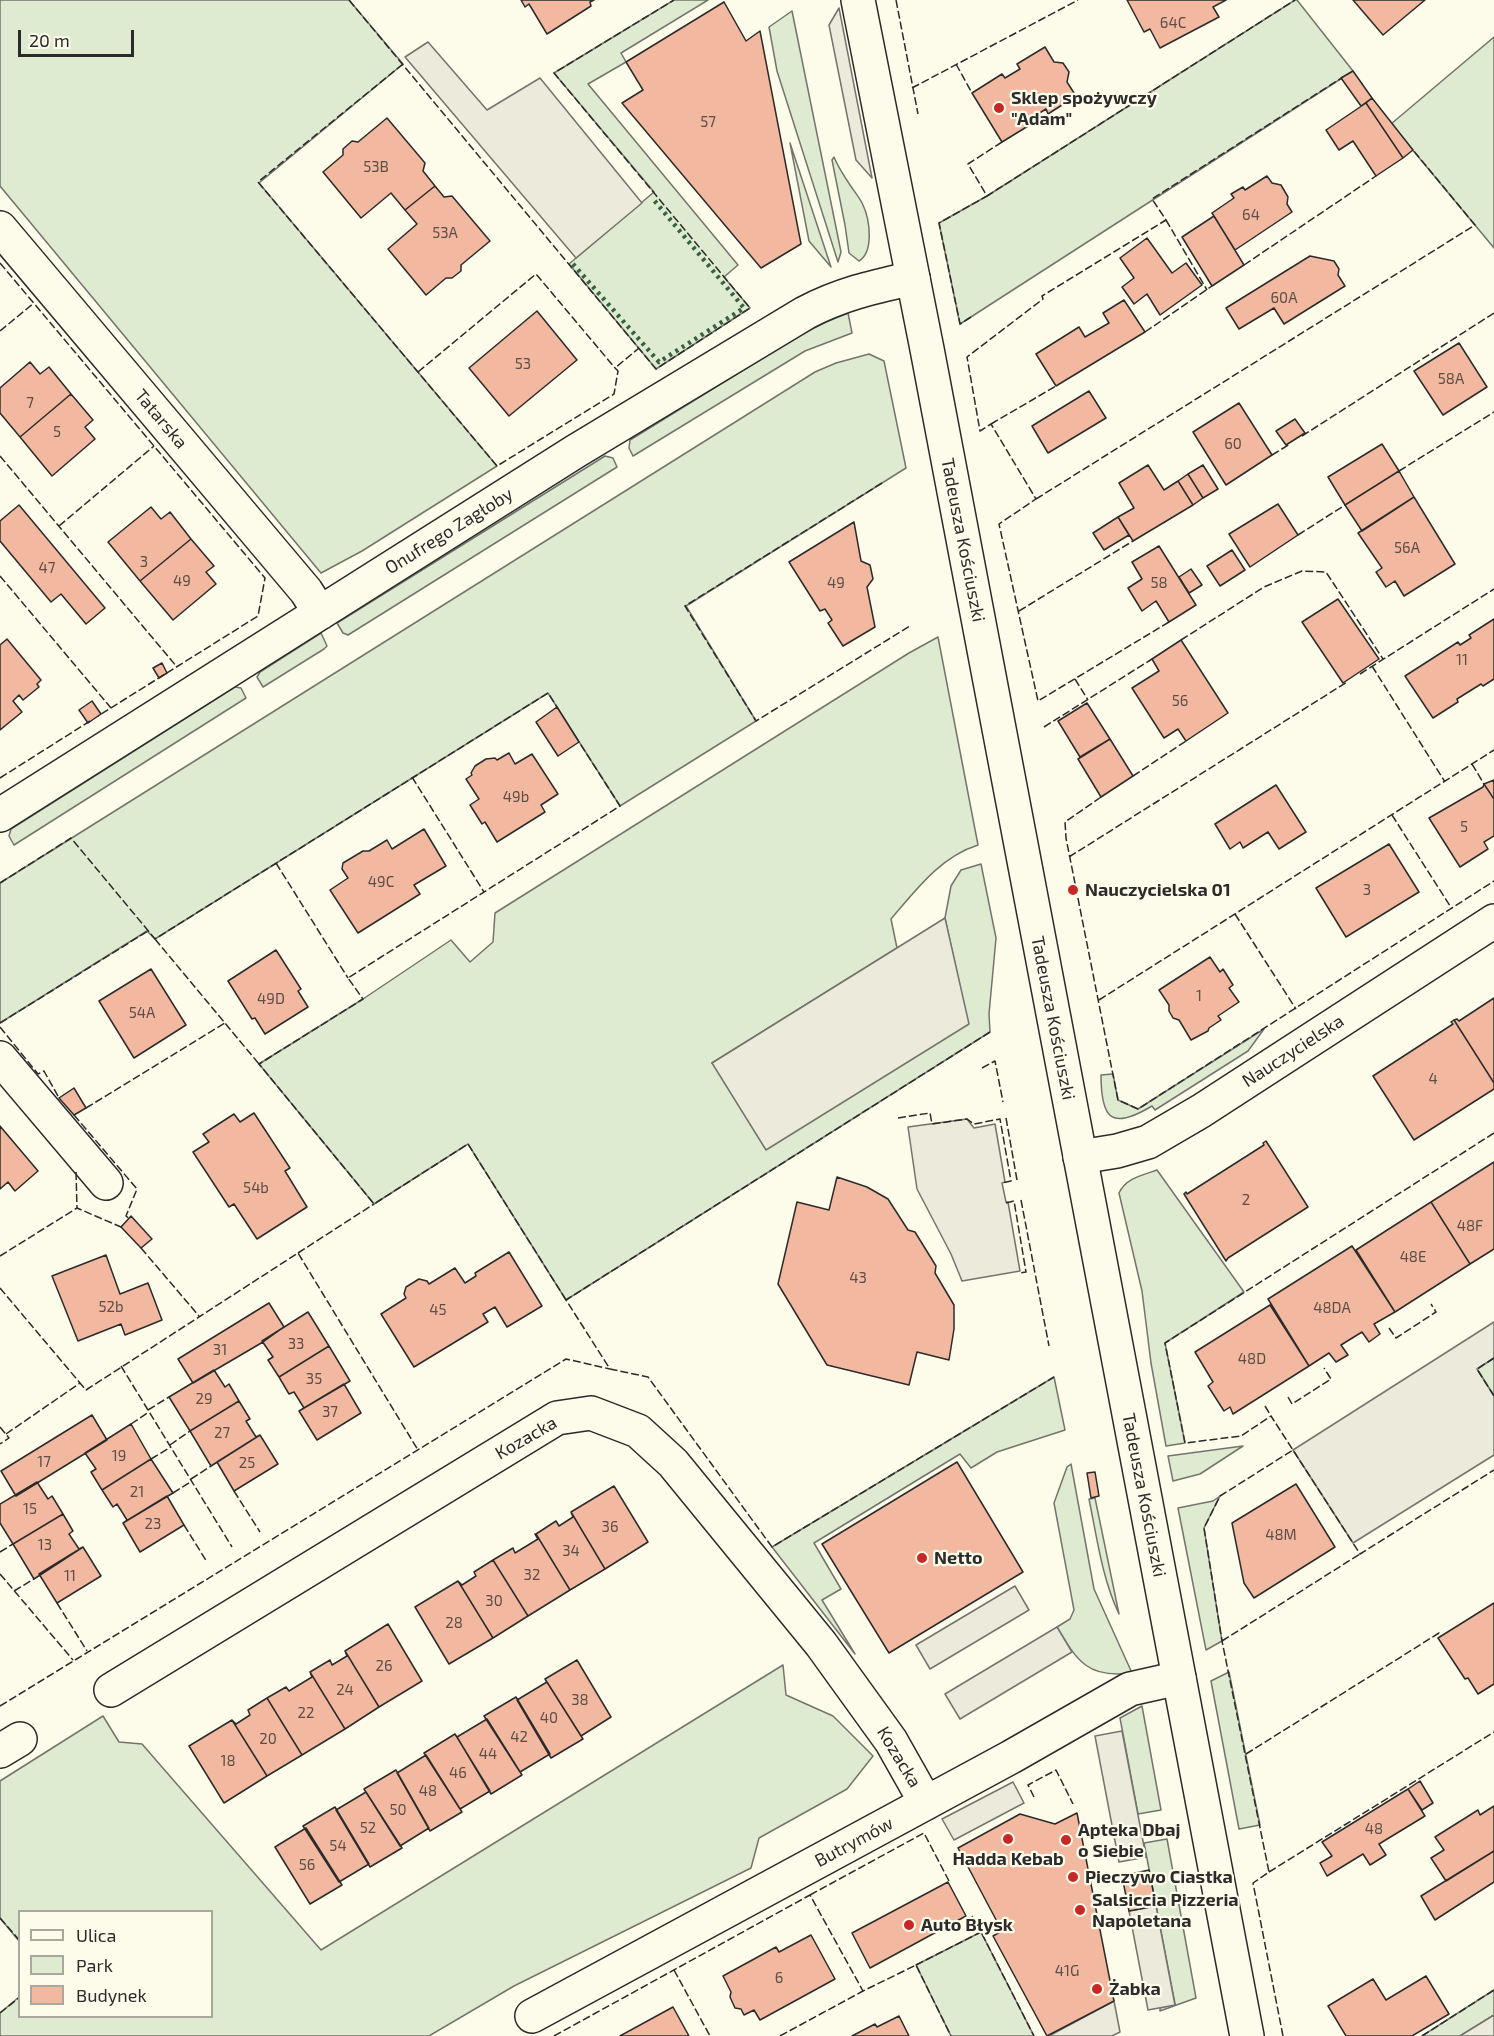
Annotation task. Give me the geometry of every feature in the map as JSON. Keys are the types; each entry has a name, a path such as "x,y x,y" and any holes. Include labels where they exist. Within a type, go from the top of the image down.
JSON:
{"street":[{"name":"Tadeusza Kościuszki","path":"858,0 913,278 1247,2036"},
{"name":"Tatarska","path":"0,228 306,591 320,613"},
{"name":"Onufrego Zagłoby","path":"0,814 576,451 805,313 831,299 855,291 913,278"},
{"name":"Nauczycielska","path":"1080,1157 1136,1147 1156,1138 1494,921"},
{"path":"0,1058 106,1183"},
{"name":"Kozacka","path":"111,1690 557,1418 591,1413 638,1431 673,1463 821,1644 891,1741 926,1803"},
{"name":"Butrymów","path":"532,2016 926,1803 1130,1689 1179,1678"}],"green space":[{"path":"0,0 349,0 403,64 259,183 497,466 362,551 321,573 0,186"},
{"path":"674,0 708,0 621,53 626,62 588,84 738,265 724,277 750,308 656,369 569,264 654,192 554,73"},
{"path":"1295,0 1353,71 960,324 939,223 987,196"},
{"path":"792,11 841,252 838,262 777,71 769,27"},
{"path":"1494,37 1494,248 1391,124"},
{"path":"790,143 831,267 809,241"},
{"path":"834,157 843,175 862,202 867,219 869,243 864,257 859,261 849,253 832,160"},
{"path":"848,313 852,333 805,351 633,456 629,448 630,440 800,335"},
{"path":"869,354 884,361 906,468 686,606 756,721 620,806 548,693 155,939 147,931 0,1023 0,883 815,372 836,363"},
{"path":"605,456 613,458 617,467 348,635 343,633 337,623"},
{"path":"321,633 327,646 324,649 263,687 257,677 260,672"},
{"path":"938,637 978,845 964,850 940,866 919,886 891,919 897,948 712,1063 968,1024 945,918 951,886 961,870 981,864 996,938 989,1014 990,1032 566,1300 468,1144 374,1204 259,1064 363,999 451,940 470,962 493,942 495,913"},
{"path":"235,687 241,688 246,698 14,845 9,836 11,829"},
{"path":"1264,1029 1248,1051 1155,1110 1152,1106 1127,1118 1118,1119 1107,1111 1103,1102 1101,1075 1113,1074 1118,1100 1138,1109"},
{"path":"1157,1170 1244,1292 1165,1343 1185,1443 1166,1446 1151,1363 1142,1291 1119,1193 1130,1180"},
{"path":"1494,1358 1494,1396 1477,1369"},
{"path":"1054,1377 1065,1430 997,1452 971,1468 960,1454 814,1543 841,1589 822,1600 855,1654 772,1547"},
{"path":"1243,1446 1200,1474 1173,1481 1168,1456"},
{"path":"1071,1464 1094,1589 1132,1673 1117,1674 1094,1670 1078,1658 1057,1627 1070,1619 1074,1610 1054,1503 1067,1467"},
{"path":"1220,1496 1204,1528 1222,1641 1206,1650 1178,1508 1213,1501"},
{"path":"1095,1498 1119,1614 1108,1586 1098,1543 1089,1499"},
{"path":"783,1665 786,1695 833,1716 873,1756 847,1789 759,1838 751,1868 514,1986 429,2036 0,2036 0,2013 18,1998 18,2018 213,2018 213,1910 18,1910 18,1940 0,1918 0,1781 103,1716 119,1742 142,1744 321,1950"},
{"path":"1229,1672 1260,1825 1239,1829 1211,1681"},
{"path":"1142,1706 1161,1810 1138,1814 1120,1718"},
{"path":"1167,1839 1196,1998 1160,2011 1160,2008 1175,2004 1144,1843"},
{"path":"981,1932 1034,2036 951,2036 916,1965"},
{"path":"1494,1990 1494,2015 1460,2036 1422,2036"}],"shaded area":[{"path":"839,8 872,178 856,160 829,25"},
{"path":"428,42 487,110 540,78 642,203 576,258 405,57"},
{"path":"945,918 969,1024 766,1150 712,1063"},
{"path":"967,1119 974,1128 995,1124 1005,1182 1002,1183 1006,1202 1008,1202 1020,1271 962,1281 951,1254 917,1189 908,1127"},
{"path":"1494,1322 1494,1358 1477,1369 1494,1396 1494,1455 1353,1543 1293,1450"},
{"path":"1015,1586 1029,1610 930,1669 916,1645"},
{"path":"1057,1627 1072,1652 960,1719 945,1694"},
{"path":"1122,1731 1146,1857 1119,1862 1095,1736"},
{"path":"1013,1782 1024,1803 954,1840 942,1819"},
{"path":"1156,1906 1175,2005 1148,2010 1129,1911"},
{"path":"1114,2001 1120,2032 1112,2036 1049,2036"},
{"path":"1494,2015 1494,2036 1460,2036"}],"building":[{"path":"521,0 594,0 590,2 591,6 547,34 529,4 525,7"},
{"path":"1127,0 1226,0 1213,7 1219,17 1160,48 1150,29 1144,32"},
{"path":"1353,0 1425,0 1383,35"},
{"path":"724,2 746,41 760,31 801,244 761,268 622,103 643,90 626,62"},
{"path":"1045,47 1054,62 1063,63 1069,72 1067,82 1076,96 1048,114 1046,109 1030,119 1033,123 1002,142 972,93 1002,74 1005,78 1020,69 1017,64"},
{"path":"1353,71 1372,98 1361,106 1341,78"},
{"path":"1372,98 1413,150 1403,158 1366,103"},
{"path":"1366,103 1403,158 1376,176 1353,141 1339,150 1326,130"},
{"path":"387,118 425,163 423,171 435,186 405,210 391,193 361,218 323,172 343,155 343,149 352,141 358,142"},
{"path":"1267,176 1272,183 1281,185 1288,197 1287,204 1292,212 1235,250 1212,213 1234,198 1231,194 1243,187 1245,190"},
{"path":"435,186 444,197 452,196 490,241 461,265 461,271 452,278 446,278 426,295 388,249 417,224 405,210"},
{"path":"1214,216 1244,265 1212,286 1182,237"},
{"path":"1147,238 1172,273 1186,263 1202,285 1160,315 1147,294 1134,304 1122,287 1134,278 1120,258"},
{"path":"1310,256 1334,261 1339,269 1338,275 1345,286 1284,324 1274,308 1239,329 1226,308"},
{"path":"1124,300 1145,332 1056,386 1036,354 1079,327 1085,337 1109,323 1103,313"},
{"path":"537,311 577,360 509,416 469,368"},
{"path":"1459,343 1487,387 1443,415 1414,371"},
{"path":"30,362 40,374 49,367 71,394 20,437 0,413 0,388"},
{"path":"1089,391 1106,418 1048,453 1032,426"},
{"path":"71,394 93,420 85,427 95,439 52,476 20,437"},
{"path":"1239,403 1272,455 1226,485 1193,432"},
{"path":"1295,419 1305,433 1286,445 1276,431"},
{"path":"1382,444 1399,471 1345,505 1328,477"},
{"path":"1148,465 1164,490 1178,481 1193,505 1133,541 1118,517 1134,508 1119,483"},
{"path":"1203,465 1218,489 1203,498 1188,474"},
{"path":"1399,471 1414,497 1362,531 1345,505"},
{"path":"1188,474 1203,498 1193,505 1178,481"},
{"path":"1414,497 1455,564 1404,596 1395,581 1386,587 1376,572 1382,568 1358,533"},
{"path":"1278,504 1298,535 1250,567 1229,534"},
{"path":"19,505 105,608 86,624 61,594 51,602 0,541 0,521"},
{"path":"151,507 161,519 170,512 191,539 140,581 108,542"},
{"path":"1118,517 1129,535 1104,550 1093,533"},
{"path":"854,522 861,561 870,565 873,579 867,587 875,627 843,646 828,623 832,620 825,609 820,611 789,562"},
{"path":"191,539 214,566 206,572 216,584 173,620 140,581"},
{"path":"1159,546 1196,605 1169,622 1156,601 1142,611 1128,588 1142,579 1132,562"},
{"path":"1232,550 1245,570 1220,586 1207,566"},
{"path":"1191,569 1202,585 1189,593 1179,577"},
{"path":"1338,599 1379,659 1343,683 1302,622"},
{"path":"1494,619 1494,679 1457,699 1458,702 1433,718 1405,676 1458,642 1460,645 1471,638 1469,635"},
{"path":"7,639 41,680 37,684 39,687 23,700 19,695 13,701 22,712 0,730 0,645"},
{"path":"1181,640 1228,713 1186,741 1178,729 1164,738 1132,688 1159,671 1152,659"},
{"path":"162,663 167,673 159,678 153,668"},
{"path":"92,701 101,714 88,723 79,710"},
{"path":"1087,703 1110,739 1080,757 1058,721"},
{"path":"557,707 579,742 558,756 536,722"},
{"path":"1110,739 1133,776 1101,797 1078,759"},
{"path":"509,753 515,764 532,754 558,794 541,805 545,812 497,842 485,822 482,824 470,805 479,799 466,779 472,775 475,766 486,759 495,758 497,760"},
{"path":"1494,780 1494,799 1484,784"},
{"path":"1484,784 1494,799 1494,836 1484,842 1488,849 1460,867 1429,818 1483,787"},
{"path":"1276,785 1306,832 1279,849 1268,832 1243,848 1240,842 1230,849 1215,824"},
{"path":"424,829 446,866 414,885 420,894 358,933 330,890 348,878 342,869 343,863 387,840 392,849"},
{"path":"1389,844 1419,892 1346,937 1316,888"},
{"path":"276,950 301,989 298,991 308,1007 265,1034 255,1018 252,1019 228,981"},
{"path":"1210,957 1220,972 1223,969 1233,985 1229,988 1239,1002 1218,1016 1221,1020 1208,1031 1191,1040 1179,1020 1173,1018 1169,1005 1159,990"},
{"path":"151,969 186,1025 134,1058 99,1001"},
{"path":"1494,998 1494,1083 1454,1020 1459,1021"},
{"path":"1454,1020 1494,1083 1494,1089 1414,1140 1373,1076 1453,1024 1451,1022"},
{"path":"74,1088 86,1108 74,1115 59,1098"},
{"path":"254,1113 290,1168 285,1171 307,1207 257,1239 234,1204 229,1207 193,1152 209,1142 203,1134 234,1114 240,1122"},
{"path":"0,1126 38,1171 15,1191 8,1182 0,1189"},
{"path":"1266,1141 1308,1207 1226,1261 1184,1194 1264,1145"},
{"path":"1494,1162 1494,1249 1470,1264 1431,1202"},
{"path":"837,1177 867,1187 888,1199 908,1230 915,1232 936,1266 935,1273 954,1305 954,1329 949,1360 917,1352 909,1385 827,1365 778,1284 797,1202 829,1210"},
{"path":"1431,1202 1470,1264 1395,1312 1356,1250"},
{"path":"131,1216 152,1239 141,1248 121,1227"},
{"path":"1352,1246 1395,1312 1374,1324 1380,1334 1369,1342 1362,1332 1341,1345 1348,1355 1336,1362 1329,1353 1309,1366 1268,1299"},
{"path":"509,1252 542,1306 507,1327 495,1307 483,1314 488,1322 414,1367 381,1314 406,1298 404,1294 406,1287 419,1279 429,1284 455,1268 465,1283 476,1276 475,1273"},
{"path":"106,1255 120,1294 148,1283 162,1320 125,1335 121,1324 78,1341 52,1276"},
{"path":"269,1303 284,1327 193,1383 178,1359"},
{"path":"1270,1305 1309,1366 1233,1414 1230,1407 1224,1411 1208,1386 1213,1382 1195,1352"},
{"path":"308,1312 329,1346 279,1377 268,1360 273,1357 262,1341"},
{"path":"329,1346 350,1381 299,1411 304,1408 294,1392 289,1394 279,1377"},
{"path":"214,1370 225,1387 229,1384 239,1401 190,1431 169,1397"},
{"path":"344,1384 361,1413 317,1440 299,1411"},
{"path":"239,1401 250,1419 246,1421 256,1437 260,1435 211,1466 190,1431"},
{"path":"92,1415 107,1440 16,1496 1,1471"},
{"path":"131,1424 151,1459 102,1490 91,1472 96,1469 85,1453"},
{"path":"260,1435 278,1464 234,1491 217,1462"},
{"path":"151,1459 173,1493 123,1523 127,1520 117,1504 113,1507 102,1490"},
{"name":"Netto","path":"957,1462 1023,1572 889,1653 822,1544"},
{"path":"1095,1472 1099,1496 1091,1498 1087,1473"},
{"path":"37,1482 48,1499 52,1496 63,1514 13,1544 0,1523 0,1504"},
{"path":"1296,1484 1335,1547 1254,1598 1244,1583 1232,1523"},
{"path":"614,1486 648,1542 605,1569 571,1512"},
{"path":"167,1496 184,1525 140,1552 123,1523"},
{"path":"571,1512 605,1569 570,1590 536,1534 556,1521 559,1526 573,1517"},
{"path":"63,1514 73,1531 69,1534 79,1549 83,1547 34,1579 13,1544"},
{"path":"535,1534 570,1590 528,1616 493,1560 513,1548 515,1553 538,1539"},
{"path":"83,1547 101,1576 57,1603 39,1574"},
{"path":"493,1560 528,1616 493,1638 458,1581 462,1585 476,1576 474,1572"},
{"path":"458,1581 493,1638 449,1664 415,1607"},
{"path":"1494,1603 1494,1684 1478,1694 1468,1678 1465,1679 1438,1638"},
{"path":"388,1624 422,1681 379,1707 345,1651"},
{"path":"345,1651 379,1707 345,1729 310,1672 330,1660 332,1665 347,1656"},
{"path":"577,1660 611,1717 581,1736 545,1679"},
{"path":"310,1672 345,1729 302,1755 267,1698 286,1687 289,1691 312,1677"},
{"path":"547,1682 583,1739 551,1758 517,1700"},
{"path":"516,1697 550,1754 520,1772 484,1716"},
{"path":"267,1698 302,1755 267,1776 232,1720 236,1724 250,1715 248,1710"},
{"path":"487,1719 522,1775 491,1794 457,1737"},
{"path":"232,1720 267,1776 224,1803 189,1746"},
{"path":"455,1734 490,1791 460,1809 424,1753"},
{"path":"426,1755 462,1812 430,1831 397,1773"},
{"path":"396,1770 429,1828 400,1846 364,1789"},
{"path":"1420,1781 1433,1803 1422,1810 1408,1789"},
{"path":"1408,1789 1425,1816 1379,1844 1386,1855 1370,1865 1363,1854 1327,1876 1320,1863 1332,1856 1322,1842"},
{"path":"366,1792 402,1848 370,1867 336,1810"},
{"path":"1494,1806 1494,1851 1446,1881 1431,1858 1444,1850 1435,1837 1478,1810 1480,1815"},
{"path":"335,1807 369,1864 339,1882 303,1826"},
{"path":"1077,1813 1114,2001 1047,2036 993,1936 1002,1931 958,1848 1020,1814 1055,1824"},
{"path":"306,1828 342,1885 310,1904 275,1847"},
{"path":"1494,1851 1494,1882 1435,1920 1421,1896"},
{"path":"1149,1870 1156,1906 1129,1911 1122,1876"},
{"name":"Auto Błysk","path":"948,1882 966,1916 870,1968 852,1933"},
{"path":"811,1935 835,1979 760,2020 754,2010 744,2015 741,2009 735,2008 730,1997 731,1992 723,1976 776,1947 779,1952"},
{"path":"1426,1976 1449,2014 1412,2036 1346,2036 1328,2006 1373,1979 1386,2000"},
{"path":"673,2007 689,2036 620,2036"},
{"path":"899,2016 909,2036 852,2036 875,2024 877,2027"}],"hedge":[{"path":"573,264 659,362 744,308 653,199"}],"fence":[{"path":"349,0 656,369 750,308 554,73 674,0"},
{"path":"896,0 918,114"},
{"path":"912,88 1078,0"},
{"path":"1002,142 968,164 987,196 1295,0"},
{"path":"403,64 258,182 497,466 614,394 618,371 615,368 639,348"},
{"path":"956,64 972,93"},
{"path":"1169,622 1038,701 999,524 1036,499 991,424 980,431 967,357 1043,299 1042,296 1166,220 1152,199 1343,77"},
{"path":"1036,499 1475,225 1413,150"},
{"path":"1244,265 1376,176"},
{"path":"971,317 960,324 939,223 987,196"},
{"path":"1166,220 1207,290"},
{"path":"0,263 265,578 258,616 98,716"},
{"path":"418,372 536,274 615,368"},
{"path":"1145,332 1212,286"},
{"path":"0,331 34,303"},
{"path":"1302,436 1494,313"},
{"path":"991,424 1056,386"},
{"path":"1399,471 1494,412"},
{"path":"1272,455 1290,444"},
{"path":"59,526 154,446"},
{"path":"0,456 177,667"},
{"path":"882,483 685,606 756,721 910,626"},
{"path":"1298,535 1345,505"},
{"path":"1019,611 1133,541"},
{"path":"1181,640 1264,587 1302,571 1326,572 1383,659"},
{"path":"0,576 111,708"},
{"path":"1360,674 1494,589"},
{"path":"1044,727 1152,659"},
{"path":"1372,666 1445,782"},
{"path":"1075,679 1088,700"},
{"path":"1069,857 1347,682"},
{"path":"0,883 71,838 155,939 548,693 557,707"},
{"path":"0,778 90,721"},
{"path":"1133,776 1186,741"},
{"path":"566,1300 468,1144 374,1204 259,1064 363,999 348,978 620,806 579,742"},
{"path":"1099,1000 1494,750"},
{"path":"1472,764 1484,784"},
{"path":"412,777 484,892"},
{"path":"1101,797 1065,822 1066,838 1118,1100 1138,1109 1494,881"},
{"path":"1392,815 1452,909"},
{"path":"276,863 348,978"},
{"path":"1235,914 1296,1009"},
{"path":"0,1023 148,931"},
{"path":"155,939 259,1064"},
{"path":"86,1108 225,1023"},
{"path":"0,1027 38,1074 44,1071 59,1098"},
{"path":"990,1032 566,1300 610,1369 648,1377 772,1547 1054,1377"},
{"path":"982,1068 995,1061 1003,1102"},
{"path":"898,1118 930,1113 932,1124 967,1119 974,1124 1000,1119 1011,1181 1002,1183"},
{"path":"74,1115 137,1189 126,1216 130,1219"},
{"path":"1006,1118 1017,1180"},
{"path":"1494,1133 1165,1343 1185,1443 1241,1436 1271,1416 1360,1554 1494,1470"},
{"path":"76,1172 77,1208 121,1227 123,1225"},
{"path":"1021,1200 1049,1346"},
{"path":"1006,1203 1014,1201 1026,1272 1019,1273"},
{"path":"298,1253 374,1204"},
{"path":"0,1256 77,1208"},
{"path":"141,1248 199,1316"},
{"path":"6,1434 80,1383 86,1390 298,1253 418,1450"},
{"path":"0,1288 80,1383"},
{"path":"1389,1328 1396,1338 1436,1312 1431,1304"},
{"path":"1494,1358 1477,1369 1494,1396"},
{"path":"0,1706 566,1359 610,1369"},
{"path":"121,1366 232,1547"},
{"path":"1288,1397 1292,1404 1331,1379 1324,1368"},
{"path":"148,1410 169,1397"},
{"path":"1265,1406 1271,1416"},
{"path":"131,1424 149,1412"},
{"path":"0,1427 9,1438 0,1444"},
{"path":"170,1445 190,1431"},
{"path":"151,1459 171,1447"},
{"path":"1283,2036 1253,1883 1269,1872 1222,1641 1204,1528 1220,1496 1293,1450"},
{"path":"191,1479 211,1466"},
{"path":"173,1493 192,1481"},
{"path":"234,1491 260,1532"},
{"path":"184,1525 207,1562"},
{"path":"0,1552 13,1544"},
{"path":"1222,1641 1360,1554"},
{"path":"0,1574 73,1660"},
{"path":"14,1591 34,1579"},
{"path":"57,1603 87,1651"},
{"path":"1246,1754 1439,1633 1441,1636"},
{"path":"1269,1872 1494,1732"},
{"path":"1034,1797 1028,1785 1056,1770 1073,1804"},
{"path":"810,1895 924,1833 949,1881"},
{"path":"554,2036 810,1895 863,1991 916,1965 951,2036"},
{"path":"916,1965 981,1932 972,1916"},
{"path":"0,1918 18,1939"},
{"path":"989,1928 981,1932 1034,2036"},
{"path":"674,1970 710,2036"},
{"path":"1422,2036 1494,1990"},
{"path":"780,2036 863,1991"},
{"path":"0,2013 18,1999"}],"place":[{"name":"Sklep spożywczy \"Adam\"","path":"999,108"},
{"name":"Nauczycielska 01","path":"1073,890"},
{"name":"Netto","path":"922,1558"},
{"name":"Hadda Kebab","path":"1008,1839"},
{"name":"Apteka Dbaj o Siebie","path":"1066,1840"},
{"name":"Pieczywo Ciastka","path":"1073,1877"},
{"name":"Salsiccia Pizzeria Napoletana","path":"1080,1910"},
{"name":"Auto Błysk","path":"909,1925"},
{"name":"Żabka","path":"1097,1989"}]}
